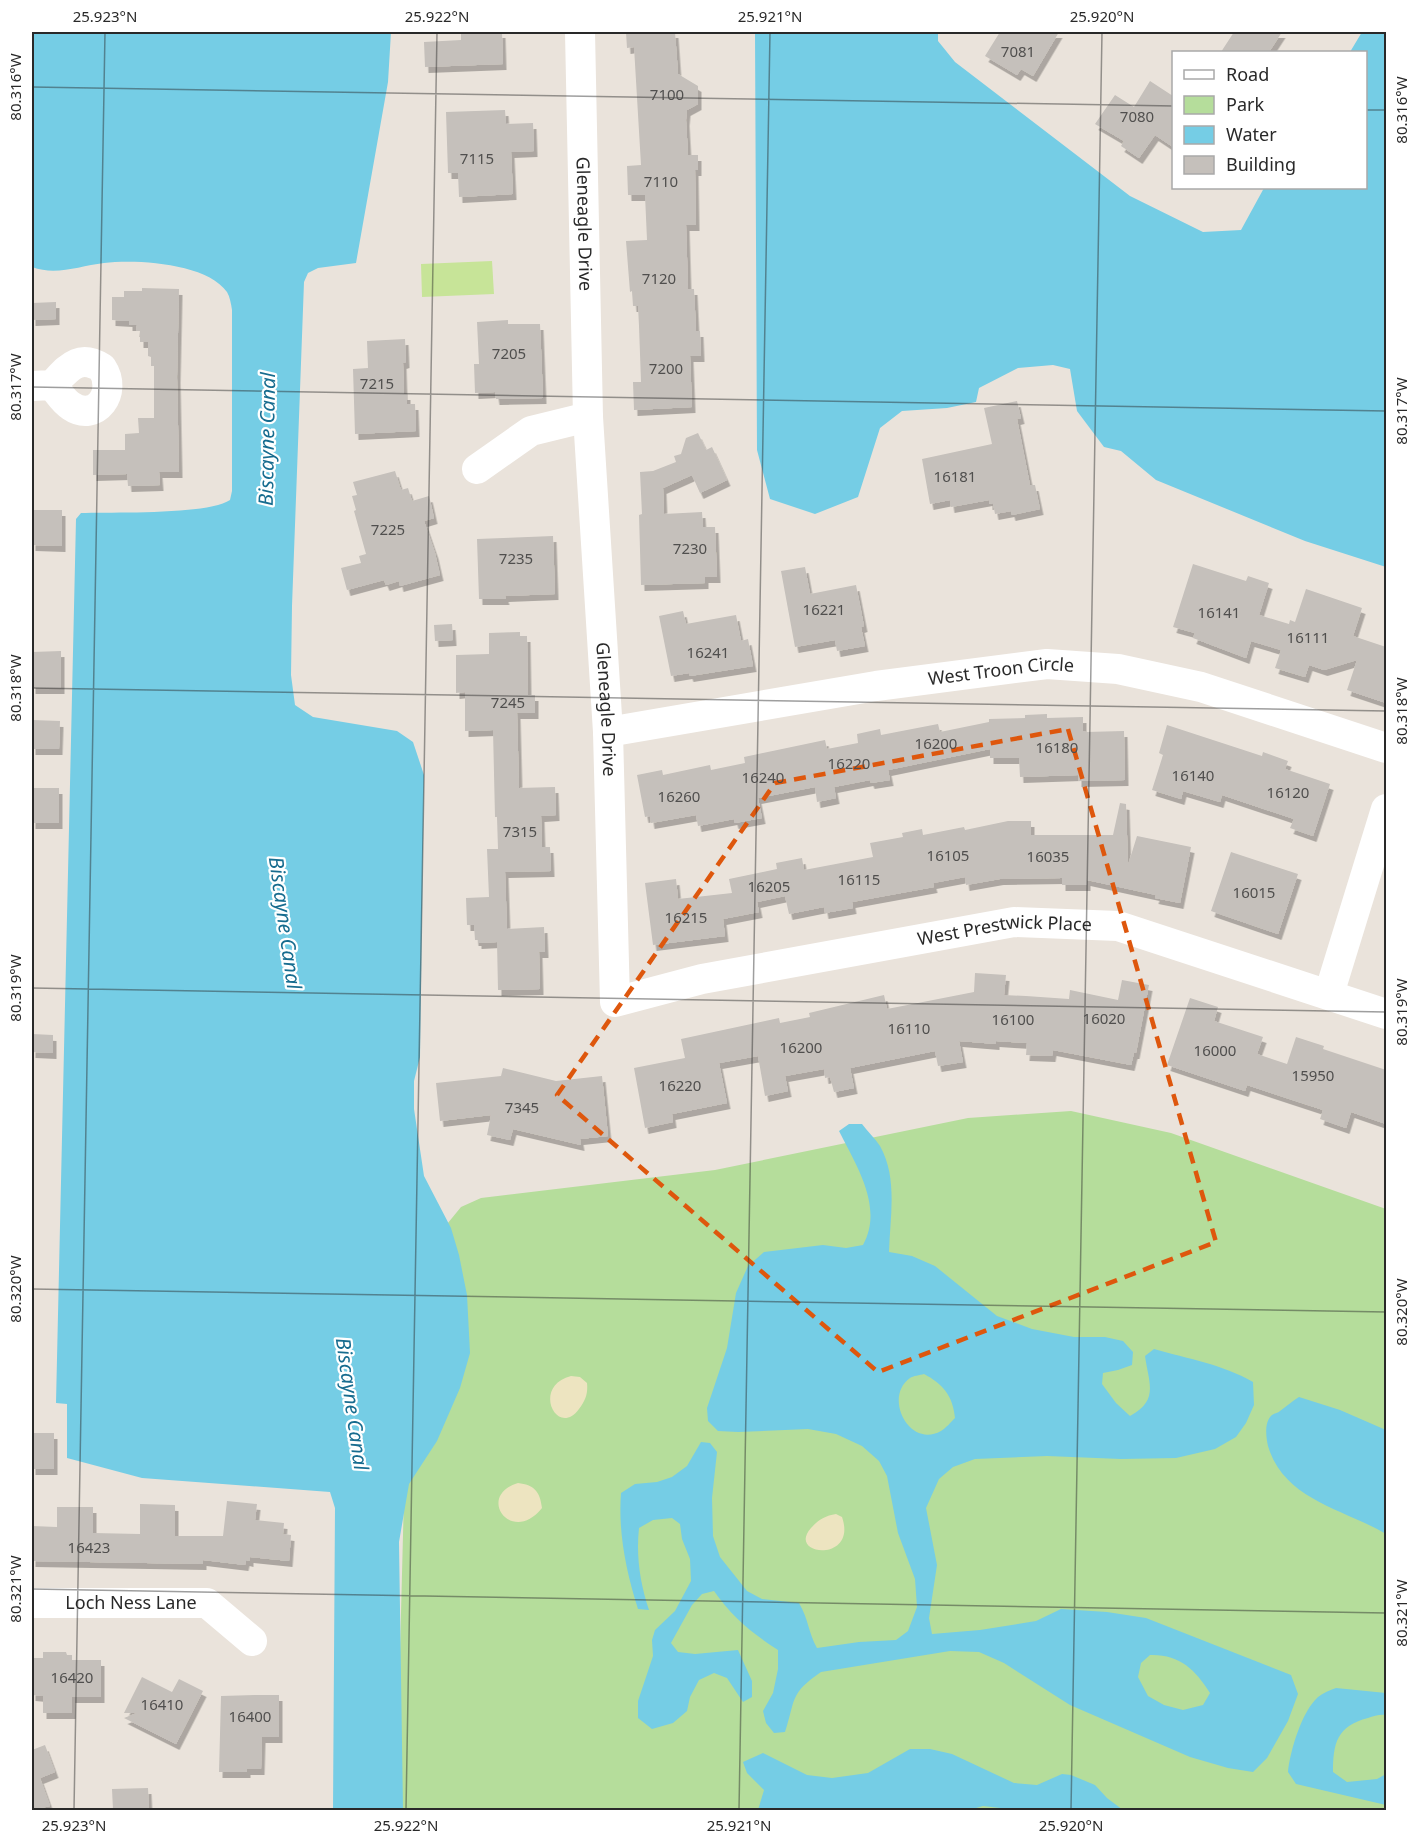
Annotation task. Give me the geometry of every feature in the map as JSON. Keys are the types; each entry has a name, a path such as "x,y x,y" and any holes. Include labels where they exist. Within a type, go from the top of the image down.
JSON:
{"street":[{"name":"Gleneagle Drive","path":"580,32 588,417 608,732 615,1002"},
{"path":"477,469 531,431 588,417"},
{"name":"West Troon Circle","path":"608,732 876,686 1047,664 1118,669 1201,687 1386,748"},
{"path":"1329,994 1386,809"},
{"name":"West Prestwick Place","path":"615,1002 702,979 1014,922 1118,926 1386,1014"},
{"name":"Loch Ness Lane","path":"32,1603 207,1603 252,1641"}],"highlighted area":[{"path":"1068,729 1216,1242 878,1372 557,1095 775,783"}],"green space":[{"path":"492,261 494,294 422,297 421,264"},
{"path":"1071,1111 1171,1133 1386,1209 1386,1810 396,1810 405,1456 434,1240 461,1207 481,1198 715,1170 968,1118"}],"sand":[{"path":"571,1376 580,1377 587,1383 587,1393 579,1409 571,1417 563,1418 556,1414 550,1399 552,1390 559,1382"},
{"path":"518,1483 532,1487 538,1493 542,1508 531,1518 520,1522 510,1520 503,1515 499,1507 499,1498 505,1489"},
{"path":"836,1514 842,1517 844,1532 840,1542 833,1548 823,1550 814,1549 808,1545 806,1537 811,1528 822,1518"}],"water":[{"name":"Biscayne Canal","path":"32,32 391,32 388,82 356,263 318,268 308,273 304,282 291,675 295,705 313,717 397,731 413,742 424,775 420,1057 414,1081 414,1109 424,1176 451,1228 459,1255 467,1295 470,1353 460,1388 437,1441 409,1484 399,1542 403,1810 333,1810 335,1508 330,1492 142,1478 67,1458 67,1404 56,1403 76,519 81,513 181,510 219,505 230,500 232,491 232,310 227,292 217,282 188,269 170,265 118,262 50,271 32,267"},
{"path":"755,32 938,32 938,41 955,62 1130,196 1203,232 1241,230 1263,189 1367,189 1367,51 1351,51 1362,32 1386,32 1386,567 1305,541 1156,480 1121,451 1104,447 1077,411 1070,369 1053,365 1018,368 979,388 976,402 947,408 902,411 880,428 858,497 815,514 770,499 757,450"},
{"path":"849,1124 862,1124 878,1143 886,1158 892,1198 889,1252 912,1256 935,1266 997,1316 1032,1329 1074,1337 1105,1337 1123,1341 1133,1352 1132,1365 1103,1373 1102,1384 1116,1403 1130,1416 1145,1404 1149,1397 1150,1383 1145,1356 1154,1349 1217,1366 1253,1382 1254,1405 1246,1423 1236,1437 1215,1449 1176,1458 1121,1459 1047,1456 975,1459 953,1467 939,1479 926,1508 937,1565 929,1618 932,1634 980,1630 1036,1621 1061,1609 1107,1612 1146,1618 1291,1675 1298,1694 1288,1721 1267,1758 1253,1772 1228,1768 1190,1757 1070,1705 1004,1663 979,1652 950,1651 821,1672 798,1692 785,1732 774,1733 766,1723 763,1711 773,1693 778,1669 778,1650 743,1624 714,1591 702,1594 692,1605 671,1643 678,1652 695,1654 738,1650 752,1681 752,1697 743,1702 727,1678 714,1673 699,1680 690,1697 687,1711 673,1723 652,1729 638,1718 638,1701 653,1656 652,1640 655,1630 675,1611 691,1581 690,1559 682,1539 680,1524 672,1518 653,1520 639,1528 640,1569 649,1610 638,1609 624,1551 621,1493 635,1484 657,1482 672,1477 687,1466 701,1442 710,1443 717,1452 712,1498 713,1536 720,1557 747,1591 762,1599 799,1603 817,1648 896,1640 908,1631 917,1607 915,1579 898,1533 887,1476 879,1461 862,1446 836,1434 808,1429 718,1431 708,1421 707,1408 727,1348 736,1293 748,1266 764,1252 823,1245 846,1248 863,1245 869,1231 869,1201 860,1172 839,1131","holes":["924,1374 937,1382 946,1392 952,1403 955,1418 941,1431 929,1435 919,1433 910,1427 903,1418 899,1397 902,1386 910,1378","1150,1655 1170,1657 1192,1670 1210,1693 1203,1705 1183,1710 1164,1705 1148,1696 1138,1677 1141,1663"]},
{"path":"1299,1397 1340,1410 1386,1430 1386,1534 1301,1491 1287,1479 1276,1464 1267,1442 1266,1430 1269,1418"},
{"path":"1336,1688 1386,1693 1386,1715 1377,1715 1358,1721 1343,1731 1334,1752 1333,1772 1347,1782 1377,1779 1386,1774 1386,1805 1296,1784 1288,1772 1294,1743 1312,1703 1318,1697"},
{"path":"910,1749 930,1749 952,1754 1014,1783 1037,1785 1062,1774 1071,1775 1095,1785 1123,1810 1018,1810 983,1806 969,1810 758,1810 764,1790 747,1773 743,1762 763,1753 807,1775 832,1778 868,1773"}],"building":[{"path":"461,32 502,32 503,64 425,67 424,42 461,40"},
{"path":"626,32 675,32 678,74 698,86 698,104 687,110 686,120 688,155 698,155 698,170 695,170 696,225 686,225 688,289 694,289 696,331 700,331 701,356 690,356 692,407 634,410 633,382 641,382 639,326 638,306 633,306 632,291 630,292 626,241 647,240 645,195 628,195 627,166 641,165 634,47 627,48"},
{"path":"1000,32 1059,32 1033,76 1021,69 1017,75 985,56"},
{"path":"1234,32 1282,32 1270,51 1222,51"},
{"path":"1150,81 1172,95 1172,146 1155,135 1139,158 1121,146 1124,141 1095,124 1115,95 1134,107"},
{"path":"505,110 506,124 533,123 534,151 511,152 513,194 459,197 458,173 448,173 446,112"},
{"path":"142,288 179,289 177,377 179,472 159,472 160,485 128,486 127,474 93,475 93,450 125,450 125,434 139,433 138,418 154,418 154,366 151,366 151,357 148,356 148,342 140,342 140,331 136,331 137,325 129,325 129,321 112,320 112,297 124,297 124,291 142,291"},
{"path":"56,302 56,319 32,320 32,303"},
{"path":"508,320 508,324 540,324 543,398 496,399 495,392 475,393 474,364 479,364 477,322"},
{"path":"405,339 404,394 407,394 407,404 415,404 416,431 355,434 353,369 368,368 367,341"},
{"path":"1017,401 1021,418 1017,419 1030,485 1035,485 1040,509 1012,515 1011,511 995,514 993,503 989,504 989,500 951,507 950,500 930,504 922,459 992,444 984,408"},
{"path":"698,433 706,450 712,447 727,480 700,493 692,475 663,488 664,514 702,512 703,527 715,527 717,577 705,577 705,583 641,585 640,472 653,471 676,462 674,456 681,454 686,438"},
{"path":"395,471 401,490 408,488 412,501 429,496 434,518 424,521 440,575 400,586 399,581 386,585 384,580 347,590 341,568 361,563 359,556 366,554 354,511 356,510 352,496 357,495 353,482"},
{"path":"32,510 62,510 62,546 32,545"},
{"path":"553,536 555,594 479,599 477,539"},
{"path":"1193,564 1246,581 1248,576 1269,583 1259,615 1289,624 1290,620 1295,622 1306,589 1362,608 1353,636 1386,647 1386,703 1347,690 1357,660 1324,670 1309,665 1305,677 1275,668 1281,650 1251,641 1246,658 1193,638 1195,633 1173,627"},
{"path":"805,567 810,594 856,585 864,626 861,627 865,646 837,651 835,640 795,647 781,571"},
{"path":"683,611 686,624 736,615 741,641 748,639 753,666 690,676 689,673 671,676 659,616"},
{"path":"452,624 453,640 435,641 434,625"},
{"path":"520,632 520,636 527,636 528,695 535,695 535,713 517,713 519,788 555,787 556,815 541,816 542,847 550,847 551,871 505,872 507,929 544,927 545,952 539,952 540,989 498,990 497,942 478,943 478,940 475,940 474,925 467,925 466,898 489,897 487,849 498,849 493,730 465,731 465,692 456,693 456,655 489,654 489,633"},
{"path":"61,651 61,688 32,688 32,652"},
{"path":"1047,714 1047,718 1083,717 1083,731 1086,732 1124,731 1125,780 1078,781 1078,775 1020,777 1019,758 990,758 990,749 888,770 890,780 871,783 870,780 834,787 836,798 817,802 815,787 758,798 762,818 735,823 734,819 698,826 696,815 651,823 650,816 645,817 637,775 662,770 663,775 710,765 711,770 745,763 744,757 825,740 827,749 858,743 857,734 880,729 881,735 938,724 940,732 989,722 989,719 1025,718 1025,715"},
{"path":"32,720 60,721 59,749 32,749"},
{"path":"1167,725 1262,756 1263,752 1288,761 1285,769 1330,784 1313,836 1290,828 1294,819 1222,795 1220,802 1183,791 1181,799 1152,790 1163,755 1159,753"},
{"path":"32,788 59,788 59,823 32,823"},
{"path":"1120,803 1126,804 1128,865 1137,836 1191,847 1180,903 1155,898 1156,895 1087,880 1087,885 1062,885 1062,878 1000,879 966,885 965,877 933,883 934,887 852,902 853,908 825,913 824,907 789,914 785,896 757,902 759,912 723,919 725,936 653,945 645,883 676,879 678,899 732,893 729,879 777,869 776,863 802,858 804,870 873,857 870,843 903,837 902,833 922,829 923,835 964,827 965,830 1008,821 1031,821 1031,835 1113,835"},
{"path":"1231,852 1298,874 1278,934 1211,911"},
{"path":"975,973 1006,975 1004,995 1069,999 1070,990 1118,1000 1122,980 1149,985 1136,1053 1134,1053 1131,1065 1053,1050 1052,1056 1026,1055 1027,1043 996,1041 996,1044 959,1041 963,1062 938,1066 935,1051 850,1068 854,1088 834,1092 830,1077 825,1078 824,1069 785,1076 788,1091 765,1096 758,1056 719,1063 727,1103 672,1114 673,1122 645,1128 634,1068 685,1058 681,1039 779,1018 780,1023 810,1017 809,1013 884,995 887,1009 974,992"},
{"path":"1190,998 1218,1007 1214,1021 1263,1037 1257,1054 1287,1064 1296,1037 1324,1046 1323,1049 1386,1070 1386,1124 1351,1112 1346,1128 1320,1119 1323,1110 1247,1085 1245,1091 1167,1065"},
{"path":"32,1034 53,1035 53,1053 32,1052"},
{"path":"503,1068 556,1081 602,1076 608,1136 580,1139 581,1145 513,1129 510,1140 487,1135 491,1115 440,1121 436,1083 501,1076"},
{"path":"32,1433 54,1433 54,1469 32,1469"},
{"path":"227,1501 257,1504 255,1520 284,1523 283,1534 291,1535 289,1561 250,1557 250,1561 246,1560 245,1565 203,1560 203,1564 32,1561 32,1526 57,1527 57,1507 93,1507 93,1533 140,1534 140,1504 175,1505 175,1536 223,1536"},
{"path":"43,1652 66,1652 67,1655 72,1655 72,1660 101,1660 101,1697 72,1697 72,1713 43,1713 43,1696 32,1695 32,1658 43,1658"},
{"path":"142,1677 172,1692 179,1679 203,1691 176,1744 124,1718 137,1713 124,1713"},
{"path":"279,1695 279,1737 262,1737 261,1769 247,1769 247,1772 219,1772 221,1696"},
{"path":"45,1745 55,1772 40,1778 50,1806 32,1810 32,1750"},
{"path":"148,1788 149,1810 113,1810 112,1789"}]}
